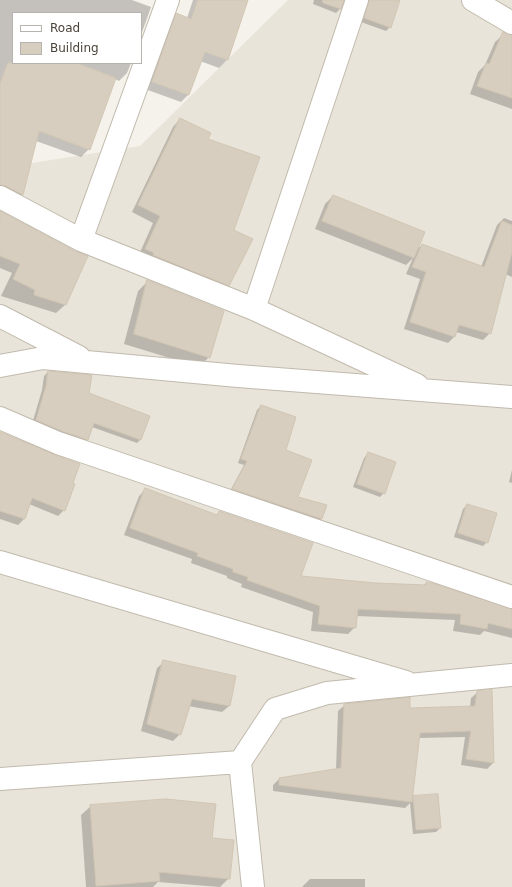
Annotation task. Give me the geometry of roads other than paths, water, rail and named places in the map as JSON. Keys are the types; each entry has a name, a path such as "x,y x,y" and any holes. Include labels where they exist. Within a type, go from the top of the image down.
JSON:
{"street":[{"path":"81,240 168,0"},
{"path":"254,309 357,0"},
{"path":"474,0 512,23"},
{"path":"0,197 81,240 254,309 429,390"},
{"path":"0,316 88,362"},
{"path":"0,366 43,358 238,376 512,396"},
{"path":"0,418 58,443 512,597"},
{"path":"0,562 416,685"},
{"path":"253,887 240,762 275,709 327,693 512,675"},
{"path":"0,778 240,762"}]}
